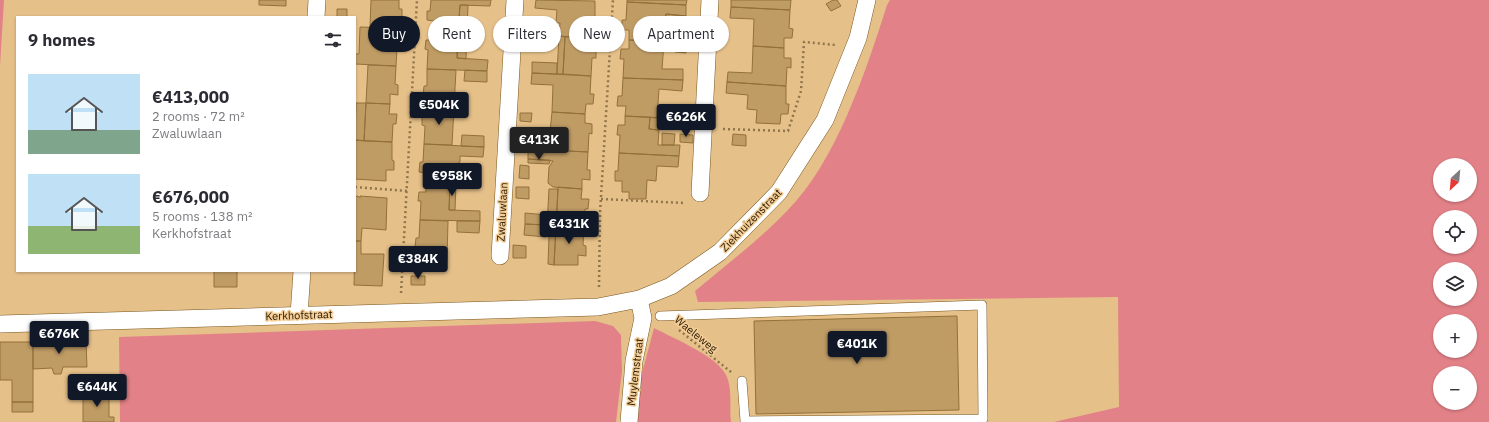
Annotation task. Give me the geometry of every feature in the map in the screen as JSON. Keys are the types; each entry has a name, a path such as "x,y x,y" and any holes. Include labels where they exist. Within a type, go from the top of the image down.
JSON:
{"street":[{"path":"316,16 317,0"},
{"name":"Zwaluwlaan","path":"500,256 515,0"},
{"path":"700,193 710,0"},
{"name":"Ziekhuizenstraat","path":"598,307 640,299 672,286 720,252 779,192 825,120 854,48 867,0"},
{"path":"299,315 302,272"},
{"name":"Muylemstraat","path":"629,422 634,362 643,318 640,299"},
{"name":"Kerkhofstraat","path":"0,324 598,307"}],"lane":[{"path":"660,316 982,306 983,419 746,421 742,381"}],"path":[{"path":"400,312 417,0"},
{"path":"598,307 601,199 613,0"},
{"path":"703,128 788,131 802,91 804,42 854,48"},
{"path":"356,188 407,191"},
{"path":"601,199 700,204 700,193"},
{"name":"Waeleweg","path":"660,316 742,381"}],"shaded area":[{"path":"0,0 4,0 0,66"},
{"path":"890,0 1489,0 1489,422 1054,422 1119,407 1118,297 698,302 695,291 776,222 805,191 835,142 848,114"},
{"path":"595,321 613,326 621,335 622,371 616,422 120,422 119,337"},
{"path":"654,328 694,348 714,361 721,368 728,380 731,422 637,422 641,377"}],"building":[{"path":"259,0 286,0 286,6 259,5"},
{"path":"371,0 399,0 399,9 402,9 402,16 370,16"},
{"path":"431,0 491,0 490,6 460,5 459,16 428,16 427,20 427,11 430,11"},
{"path":"536,0 595,1 595,16 569,16 569,37 561,36 561,16 557,16 557,10 535,8"},
{"path":"627,0 687,0 686,5 627,2"},
{"path":"731,0 791,0 790,10 731,7"},
{"path":"833,0 837,0 841,6 831,11 826,4"},
{"path":"627,2 686,5 686,16 666,14 666,16 633,16 633,40 629,40 629,30 625,30"},
{"path":"460,5 468,5 468,16 459,16"},
{"path":"731,7 790,10 789,28 793,29 792,38 784,38 784,48 753,46 754,19 730,18"},
{"path":"337,9 347,9 347,16 337,16"},
{"path":"666,14 686,16 666,16"},
{"path":"360,27 368,27 368,52 397,52 396,66 356,64 356,54 359,54"},
{"path":"561,36 565,37 563,74 557,74 558,52 561,52"},
{"path":"565,37 569,37 569,52 596,52 596,58 592,58 591,76 563,74"},
{"path":"426,40 428,40 428,50 425,49"},
{"path":"629,40 633,40 633,52 663,52 662,69 683,69 683,80 623,78 624,59 620,59 621,52 625,52 625,49 629,49"},
{"path":"753,46 784,48 784,58 791,58 791,68 787,67 786,86 727,82 728,72 752,73"},
{"path":"428,50 428,52 457,52 457,58 488,60 487,71 427,69"},
{"path":"457,52 466,52 466,59 457,58"},
{"path":"532,62 557,63 557,74 532,73"},
{"path":"368,65 396,66 395,84 398,85 398,95 390,94 390,104 366,103"},
{"path":"427,69 456,70 454,107 430,106 431,97 423,96 424,86 427,86"},
{"path":"465,70 487,71 487,82 464,81"},
{"path":"532,73 591,76 590,94 594,94 593,104 586,104 585,114 552,112 553,85 531,84"},
{"path":"623,78 683,80 682,91 659,89 657,118 625,116 626,106 617,106 618,96 622,96"},
{"path":"727,82 786,86 786,104 789,104 788,114 781,114 780,124 756,123 757,110 747,109 748,95 726,93"},
{"path":"356,103 366,103 364,141 356,140"},
{"path":"366,103 390,104 389,114 397,114 396,124 393,124 392,142 364,141"},
{"path":"430,106 454,107 452,145 424,144 425,126 422,125 422,116 429,116"},
{"path":"552,112 585,114 585,123 592,124 592,134 589,133 588,152 528,149 529,138 546,139 546,131 550,132"},
{"path":"520,113 532,113 531,122 520,121"},
{"path":"625,116 650,117 649,129 659,130 658,145 680,145 679,156 619,153 620,135 617,135 618,125 625,125"},
{"path":"650,117 659,118 658,130 649,129"},
{"path":"662,133 675,134 674,145 662,145"},
{"path":"680,134 693,135 693,143 680,142"},
{"path":"733,134 746,135 746,146 732,145"},
{"path":"462,135 484,136 484,147 461,146"},
{"path":"356,140 392,142 392,160 394,161 394,170 386,170 386,181 356,179"},
{"path":"424,144 484,147 483,157 460,156 460,162 457,164 456,184 426,182 427,173 419,172 420,162 423,162"},
{"path":"528,149 588,152 587,170 590,170 590,180 582,179 582,189 553,187 548,183 549,167 553,161 528,159"},
{"path":"619,153 679,156 678,167 657,166 656,181 647,180 646,199 629,199 629,192 622,192 622,181 615,181 615,171 618,171"},
{"path":"528,159 550,160 549,164 528,163"},
{"path":"520,165 529,166 529,179 519,178"},
{"path":"426,182 450,184 449,210 480,211 480,221 420,220 421,201 418,201 419,192 426,192"},
{"path":"450,184 456,184 455,210 449,210"},
{"path":"516,187 529,187 529,199 516,198"},
{"path":"558,187 582,189 581,199 589,199 588,209 585,209 584,227 556,226"},
{"path":"549,189 558,189 556,226 547,225"},
{"path":"356,197 387,198 386,230 362,228 361,241 356,241"},
{"path":"525,213 547,215 547,225 525,224"},
{"path":"420,220 448,221 447,259 423,258 423,248 415,247 416,238 419,238"},
{"path":"457,221 480,221 479,233 457,232"},
{"path":"525,224 547,225 546,237 524,235"},
{"path":"547,225 556,226 554,265 548,264 549,236 546,236"},
{"path":"556,226 584,227 583,245 586,246 586,256 578,255 578,265 554,265"},
{"path":"356,241 361,241 361,254 384,254 382,286 354,285 354,272 356,272"},
{"path":"513,245 526,246 526,258 513,258"},
{"path":"214,272 237,272 237,287 214,287"},
{"path":"411,276 425,276 425,285 411,285"},
{"path":"957,316 959,410 756,414 754,321"},
{"path":"86,341 87,367 63,367 61,374 54,374 52,368 33,369 33,342"},
{"path":"0,342 33,342 33,402 12,402 12,380 0,380"},
{"path":"109,392 109,417 114,417 114,422 83,422 83,393"},
{"path":"12,402 33,402 33,412 12,412"}]}
